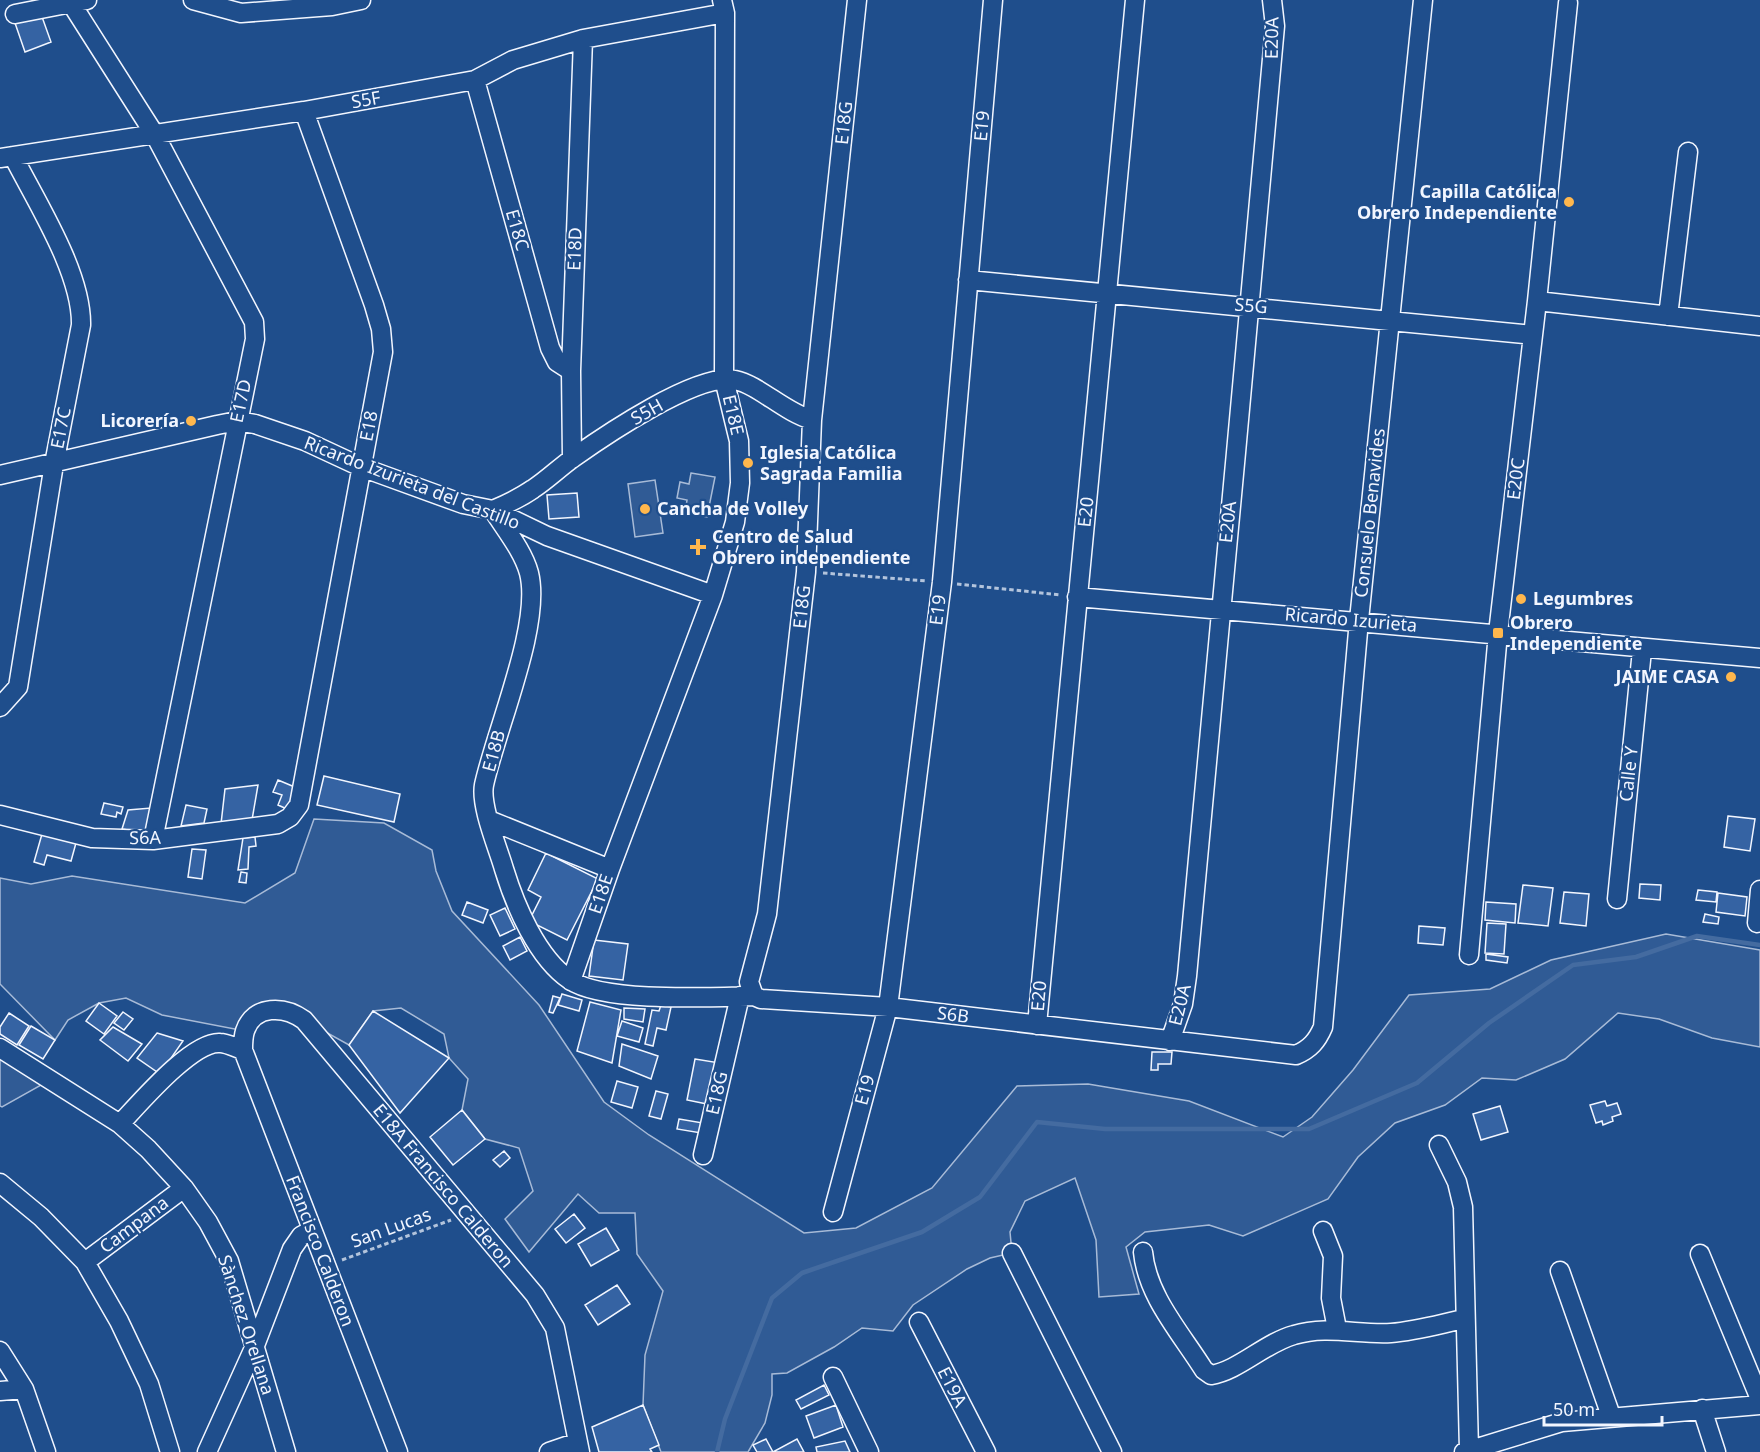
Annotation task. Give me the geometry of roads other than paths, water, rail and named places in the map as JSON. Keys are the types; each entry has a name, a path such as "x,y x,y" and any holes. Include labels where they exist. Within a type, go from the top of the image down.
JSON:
{"street":[{"path":"193,0 217,4 241,13 332,6 361,0"},
{"name":"E18G","path":"703,1155 767,914 806,572 812,420 856,0"},
{"name":"E19","path":"832,1212 888,1007 942,582 993,0"},
{"name":"E20","path":"1037,1025 1077,597 1109,295 1135,0"},
{"name":"E20A","path":"1170,1041 1183,1004 1187,976 1219,609 1251,306 1275,26 1272,0"},
{"name":"Consuelo Benavides","path":"1323,1027 1359,620 1423,0"},
{"path":"15,14 79,2"},
{"name":"E17D","path":"79,2 155,135 254,322 255,339 153,840"},
{"name":"E20C","path":"1469,955 1498,633 1537,302 1568,3"},
{"name":"S5F","path":"7,157 304,111 475,80 513,60 583,39 724,7"},
{"name":"E18E","path":"571,981 610,869 713,596 735,522 740,483 739,441 724,379 724,7"},
{"name":"E18D","path":"572,459 571,370 583,39"},
{"name":"E18C","path":"475,80 550,348 557,362 571,370"},
{"name":"E18","path":"290,817 299,805 383,352 381,329 304,111"},
{"path":"1668,316 1688,152"},
{"name":"E17C","path":"0,707 18,687 54,464 81,325 82,304 74,279 7,157"},
{"name":"S5G","path":"968,280 1533,335"},
{"path":"1537,302 1760,326"},
{"path":"724,379 743,382 786,410 812,420"},
{"name":"S5H","path":"493,510 534,489 572,459 646,412 688,390 724,379"},
{"name":"Ricardo Izurieta del Castillo","path":"0,475 237,421 255,423 305,441 361,467 463,504 493,510 547,536 713,596"},
{"name":"E18B","path":"493,510 517,547 529,572 531,594 529,624 484,788 489,820 514,904 551,962 571,981"},
{"name":"Ricardo Izurieta","path":"1077,597 1498,633 1642,650 1760,658"},
{"name":"Calle Y","path":"1617,899 1642,650"},
{"name":"S6A","path":"0,815 92,838 153,840 278,824 290,817"},
{"path":"489,820 610,869"},
{"path":"1756,923 1760,890"},
{"name":"S6B","path":"571,981 611,993 662,997 747,996 761,999 888,1007 1296,1055 1312,1045 1323,1027"},
{"name":"E18A Francisco Calderon","path":"243,1050 245,1031 254,1017 269,1009 295,1013 304,1020 535,1295 555,1328 579,1447"},
{"path":"120,1124 173,1071 204,1046 220,1043 243,1050"},
{"name":"Sànchez Orellana","path":"0,1048 120,1124 148,1149 184,1188 208,1222 229,1261 286,1452"},
{"name":"Francisco Calderon","path":"243,1050 398,1452"},
{"path":"1439,1145 1457,1182 1463,1207 1467,1451 1562,1422 1760,1405"},
{"path":"0,1183 41,1217 85,1262 119,1321 148,1384 170,1452"},
{"name":"Campana","path":"85,1262 184,1188"},
{"path":"207,1452 254,1348 292,1249 301,1236 312,1230"},
{"path":"1323,1231 1333,1256 1331,1298 1337,1329"},
{"path":"1143,1252 1146,1273 1154,1293 1204,1370 1211,1375 1221,1374 1267,1345 1294,1335 1337,1329 1392,1333 1464,1319"},
{"path":"1012,1253 1112,1452"},
{"path":"1700,1254 1760,1399"},
{"path":"1560,1270 1611,1416"},
{"name":"E19A","path":"919,1323 986,1452"},
{"path":"0,1351 24,1389 46,1452"},
{"path":"833,1377 869,1452"},
{"path":"0,1391 24,1389"},
{"path":"1702,1409 1716,1452"},
{"path":"549,1452 579,1447"}],"waterway":[{"path":"717,1452 725,1419 772,1298 802,1273 922,1232 980,1197 1037,1122 1105,1129 1309,1129 1417,1083 1489,1023 1573,965 1636,957 1697,936 1760,945"}],"place":[{"name":"Capilla Católica Obrero Independiente","path":"1569,202"},
{"name":"Licorería","path":"191,421"},
{"name":"Iglesia Católica Sagrada Familia","path":"748,463"},
{"name":"Cancha de Volley","path":"645,509"},
{"name":"Centro de Salud Obrero independiente","path":"698,547"},
{"name":"Legumbres","path":"1521,599"},
{"name":"Obrero Independiente","path":"1498,633"},
{"name":"JAIME CASA","path":"1731,677"}]}
